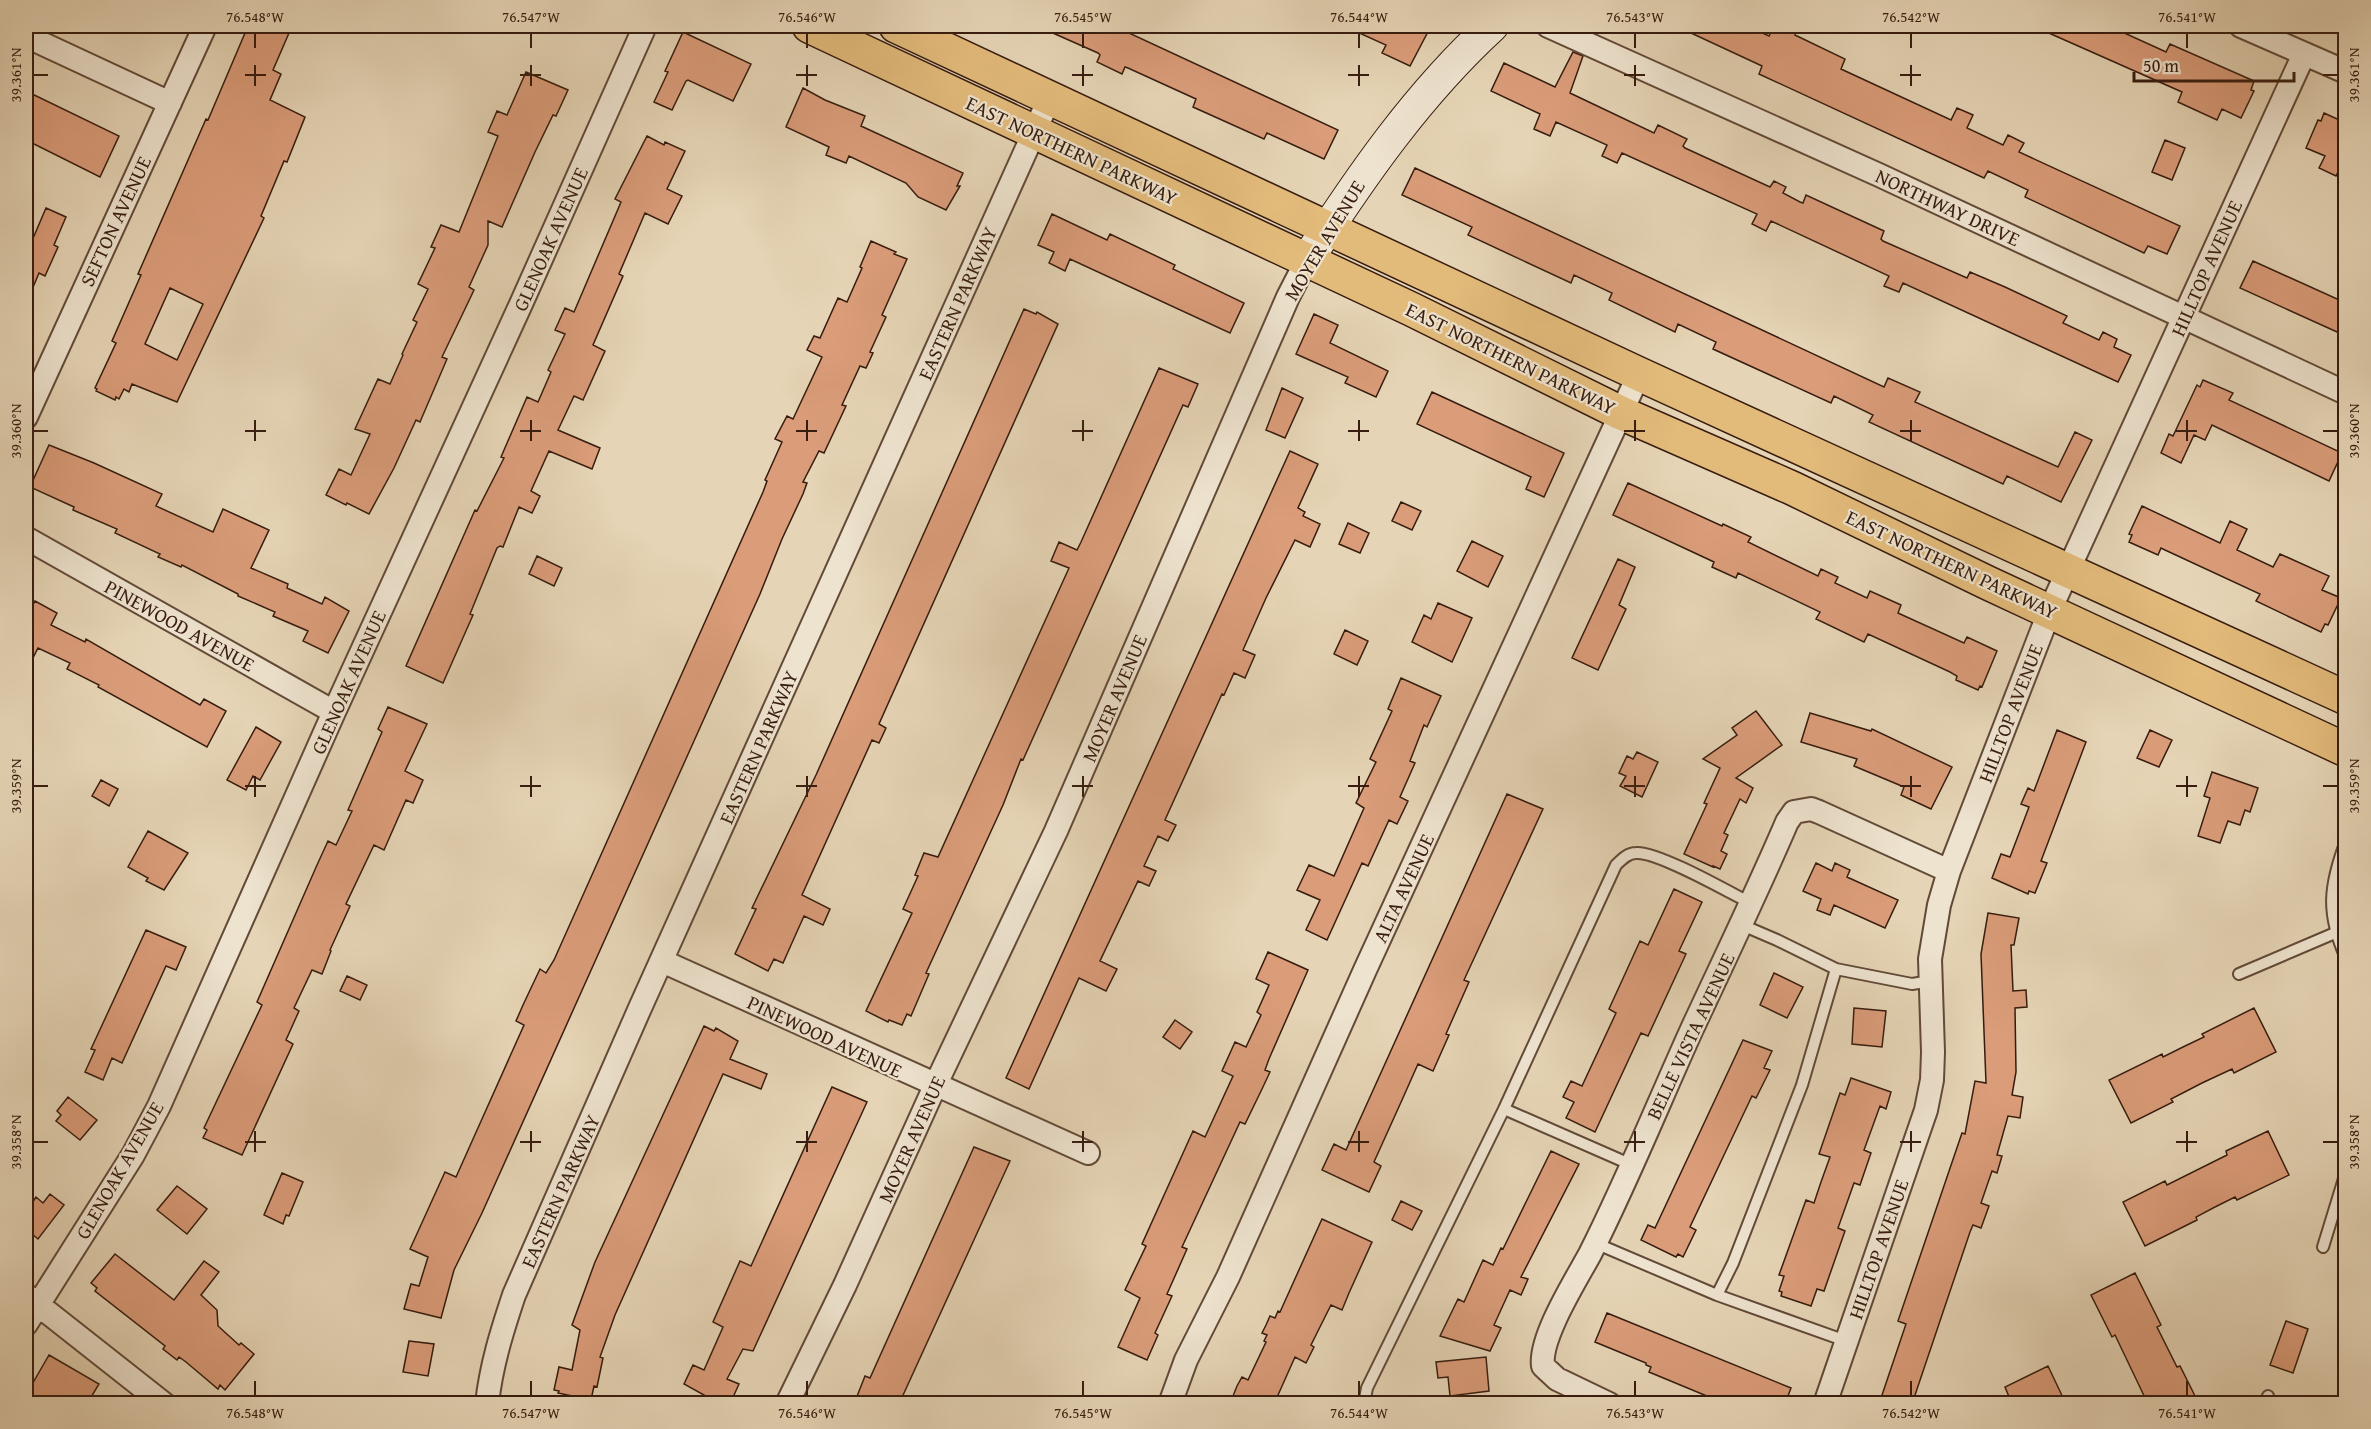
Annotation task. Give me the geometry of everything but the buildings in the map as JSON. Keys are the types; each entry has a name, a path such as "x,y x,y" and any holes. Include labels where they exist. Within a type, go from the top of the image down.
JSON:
{"main road":[{"name":"EAST NORTHERN PARKWAY","path":"808,26 1307,260 1621,413 1792,488 1988,583 2343,742"},
{"name":"EAST NORTHERN PARKWAY","path":"896,26 1639,374 2346,698"}],"street":[{"name":"SEFTON AVENUE","path":"26,417 205,26"},
{"name":"GLENOAK AVENUE","path":"30,1308 147,1130 645,26"},
{"name":"MOYER AVENUE","path":"787,1404 845,1285 935,1086 1056,831 1274,329 1307,260 1362,175 1437,82 1492,26"},
{"name":"NORTHWAY DRIVE","path":"1548,26 1879,175 2346,393"},
{"path":"2241,26 2346,72"},
{"path":"26,36 170,103"},
{"name":"HILLTOP AVENUE","path":"1825,1404 1926,1110 1932,1070 1930,959 1949,871 2050,610 2254,159 2304,54"},
{"name":"EASTERN PARKWAY","path":"487,1404 490,1376 514,1295 1050,97"},
{"name":"ALTA AVENUE","path":"1170,1404 1186,1360 1228,1277 1370,959 1639,374"},
{"name":"PINEWOOD AVENUE","path":"26,538 334,712"},
{"name":"BELLE VISTA AVENUE","path":"1609,1404 1557,1378 1544,1366 1544,1349 1553,1325 1632,1165 1752,904 1787,822 1794,812 1802,810 1811,809 1828,814 1949,871"},
{"name":"PINEWOOD AVENUE","path":"662,961 1088,1153"},
{"path":"30,1308 164,1404"}],"lane":[{"path":"2346,841 2332,888 2335,933 2346,958"},
{"path":"1364,1404 1367,1388 1504,1109 1616,864 1627,855 1637,852 1647,854 1683,868 1752,904"},
{"path":"1742,925 1836,969 1912,984 1931,981"},
{"path":"2239,974 2335,933"},
{"path":"1717,1295 1733,1263 1802,1084 1836,969"},
{"path":"1504,1109 1632,1165"},
{"path":"2323,1247 2346,1172"},
{"path":"1595,1244 1717,1295 1846,1341"}]}
